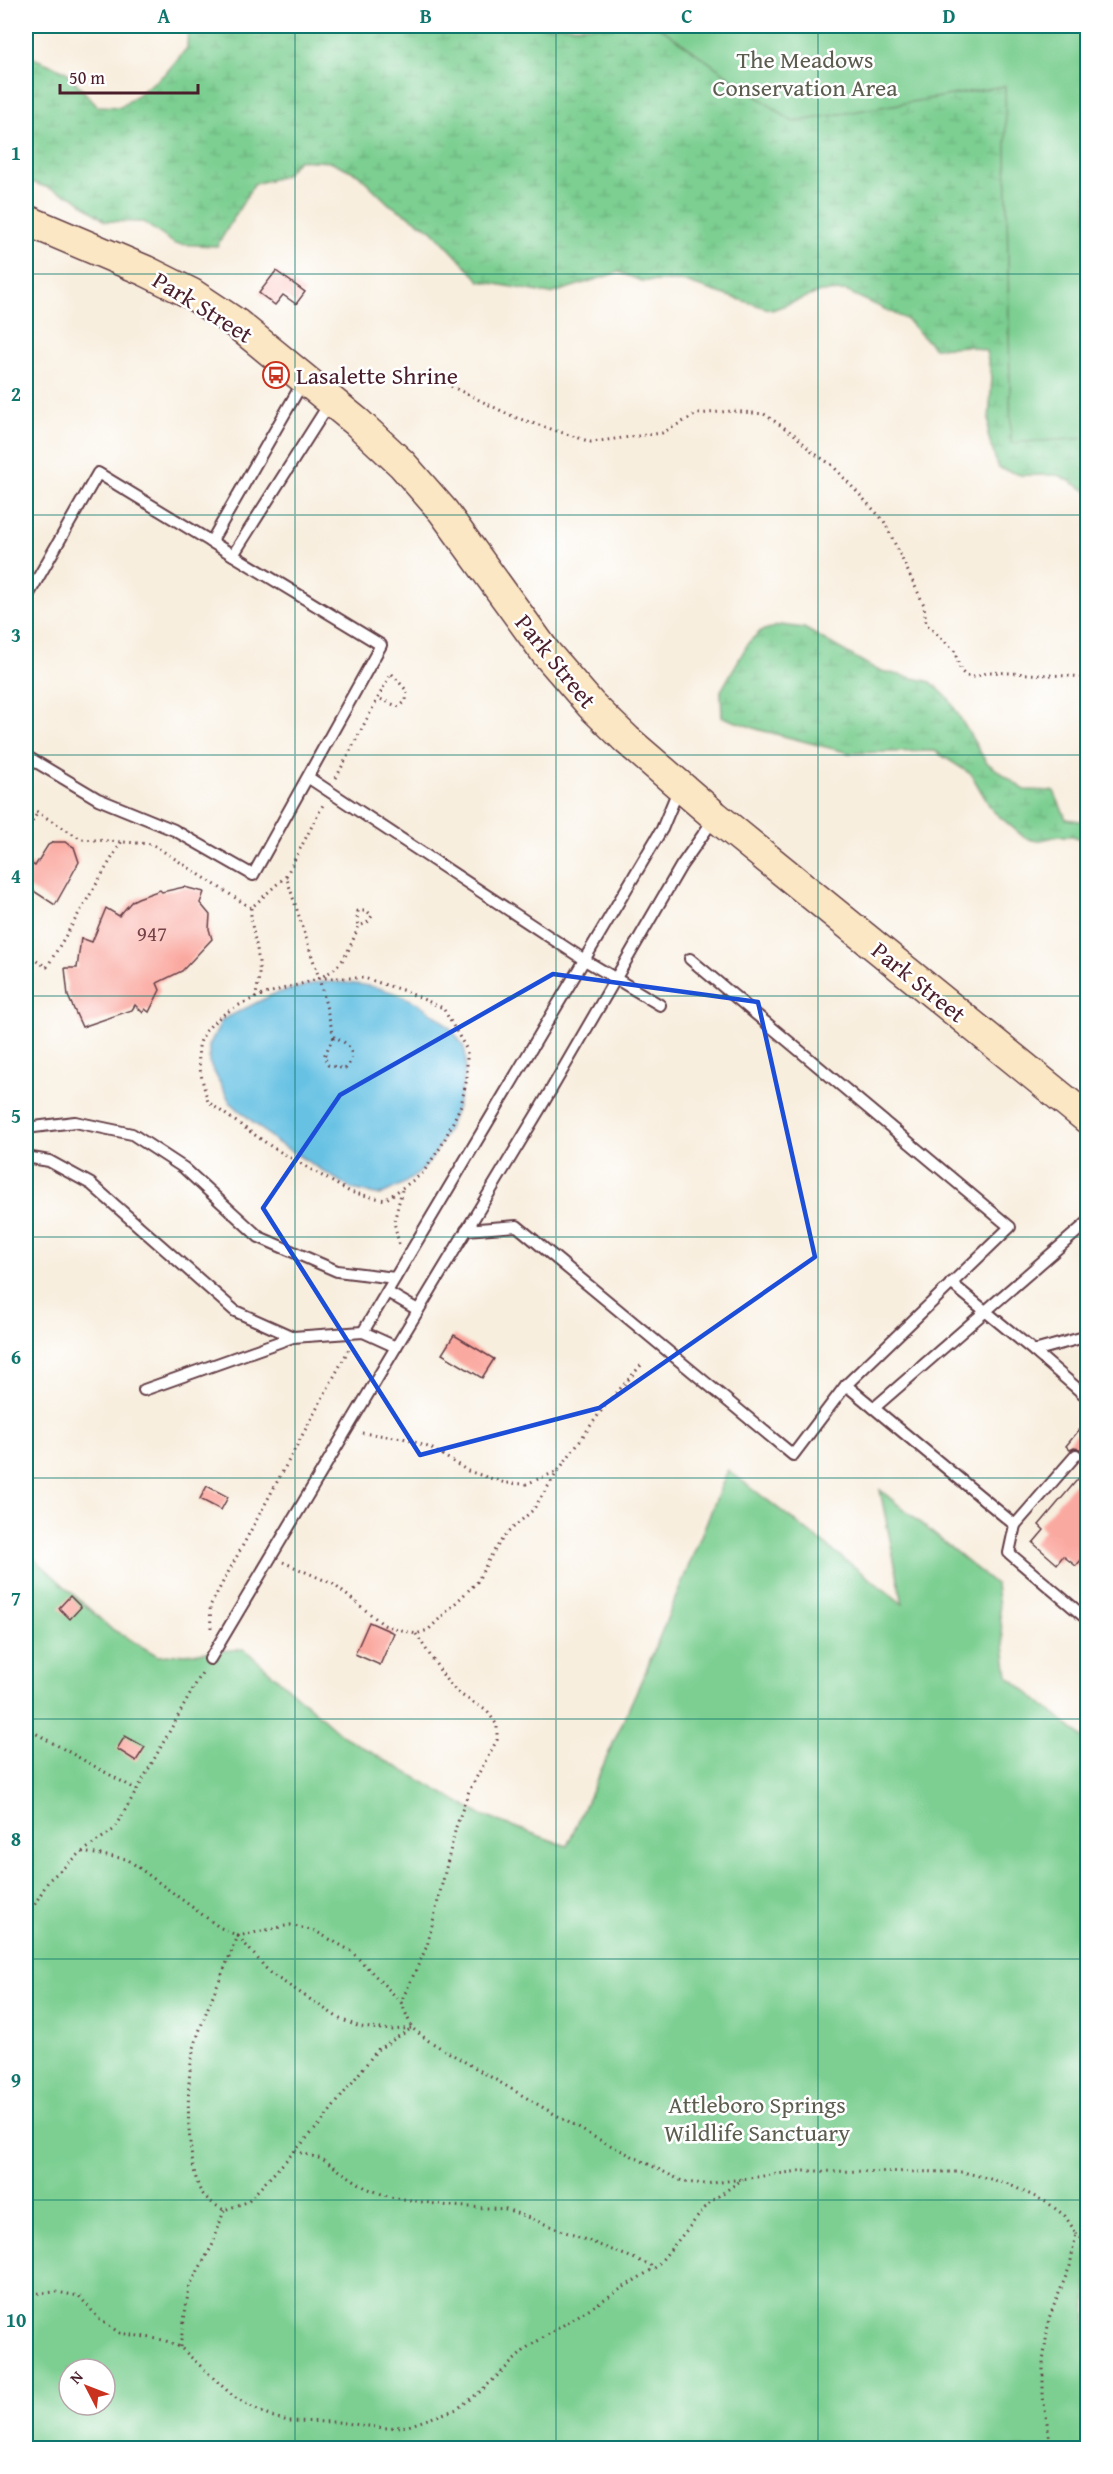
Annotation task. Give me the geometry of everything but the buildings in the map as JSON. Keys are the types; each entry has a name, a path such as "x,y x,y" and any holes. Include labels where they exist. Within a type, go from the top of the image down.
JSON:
{"main road":[{"name":"Park Street","path":"26,220 146,271 192,294 237,324 331,400 402,464 444,511 546,653 591,705 716,816 1088,1119"}],"lane":[{"path":"211,542 305,380"},
{"path":"233,555 331,400"},
{"path":"26,599 98,473 381,645 253,875 174,830 98,799 26,756"},
{"path":"309,778 583,959 660,1005"},
{"path":"363,1332 583,959 662,830 680,786"},
{"path":"210,1659 541,1107 681,866 716,816"},
{"path":"466,1230 517,1226 793,1455 846,1385 1010,1227 690,959"},
{"path":"26,1128 75,1122 132,1134 184,1168 259,1237 337,1271 395,1278"},
{"path":"26,1157 48,1161 91,1184 235,1311 293,1337"},
{"path":"874,1408 1088,1221"},
{"path":"951,1283 1088,1398"},
{"path":"387,1292 418,1310"},
{"path":"144,1389 293,1337 363,1332 396,1347"},
{"path":"1034,1351 1088,1336"},
{"path":"846,1385 1015,1525"},
{"path":"1076,1455 1015,1525 1009,1553 1088,1620"}],"path":[{"path":"424,373 514,417 591,442 662,433 698,414 732,411 764,414 795,435 812,453 832,465 884,521 924,605 926,624 954,650 961,671 966,676 974,677 990,672 1088,677"},
{"path":"26,429 29,430 26,439"},
{"path":"255,999 259,959 250,924 251,908 286,876 330,792 378,698 391,673 406,691 406,701 399,707 378,698"},
{"path":"26,805 81,839 152,844 251,908"},
{"path":"26,832 38,812"},
{"path":"26,955 47,967 122,841"},
{"path":"286,876 319,978 334,1037 324,1056 328,1065 336,1069 345,1069 352,1055 350,1047 344,1041 334,1037"},
{"path":"319,978 343,961 359,926 358,911 367,911 372,916 367,923 359,926"},
{"path":"319,978 363,978 405,991 442,1008 468,1050 467,1078 461,1106 442,1145 422,1174 385,1200 350,1192 272,1147 208,1102 201,1073 199,1044 207,1028 220,1015 272,991 319,978"},
{"path":"400,1247 394,1222 402,1190"},
{"path":"26,1919 49,1881 82,1852 114,1830 137,1790 210,1659 213,1643 210,1606 341,1366 345,1352 363,1332"},
{"path":"271,1557 333,1584 384,1624 416,1634 428,1630 477,1582 505,1535 533,1510 604,1407 643,1363"},
{"path":"345,1431 403,1438 430,1448 468,1471 505,1483 526,1484 558,1471"},
{"path":"401,2002 427,1946 456,1827 469,1791 497,1740 497,1725 487,1711 458,1693 447,1681 416,1634"},
{"path":"26,1728 137,1790"},
{"path":"82,1852 127,1859 219,1927 238,1936 270,1973 340,2019 360,2027 393,2030 411,2028"},
{"path":"238,1936 290,1924 315,1931 351,1952 401,2002 411,2028 429,2041 592,2136 684,2182 706,2184 799,2171 963,2172 1006,2183 1048,2203 1065,2216 1076,2233 1088,2245"},
{"path":"238,1936 194,2048 188,2086 192,2152 198,2186 207,2200 224,2210 247,2202 321,2123 377,2050 411,2028"},
{"path":"295,2151 322,2159 366,2188 390,2197 450,2206 506,2209 656,2267"},
{"path":"26,2294 57,2292 79,2296 100,2319 120,2333 164,2340 180,2347 234,2397 267,2415 288,2421 337,2422 384,2428 408,2426 457,2409 482,2391 528,2347 656,2267 710,2202 744,2179"},
{"path":"180,2347 189,2287 213,2244 224,2210"},
{"path":"1051,2448 1043,2397 1042,2362 1049,2318 1070,2266 1076,2233"}],"highlighted area":[{"path":"553,974 758,1002 815,1257 599,1408 420,1455 263,1208 340,1095"}],"green space":[{"path":"188,26 1087,26 1087,491 1059,475 1021,475 998,468 988,435 992,377 986,351 968,346 934,348 906,319 846,291 820,292 772,310 682,281 641,281 619,272 550,294 480,281 432,230 389,204 358,174 332,162 298,160 284,176 254,184 217,246 175,244 143,222 105,221 74,197 26,180 26,55 65,71 97,106 121,107 166,73 187,48"},
{"name":"The Meadows Conservation Area","path":"658,26 1087,26 1087,438 1011,443 1005,86 793,122"},
{"path":"781,625 804,628 877,670 931,682 949,699 986,762 1025,790 1054,791 1066,819 1087,822 1087,842 1073,836 1058,836 1037,841 1025,838 992,810 971,774 935,751 849,753 760,730 722,717 721,691 749,642 761,631"},
{"name":"Attleboro Springs Wildlife Sanctuary","path":"728,1470 903,1604 880,1490 996,1585 1008,1676 1087,1741 1087,2448 26,2448 26,1551 110,1628 158,1656 244,1649 343,1736 481,1815 567,1846 646,1670"}],"water":[{"path":"320,982 356,984 406,997 421,1005 450,1028 465,1051 466,1059 460,1097 438,1149 430,1162 416,1176 380,1195 352,1189 275,1141 230,1102 209,1062 209,1046 222,1020 274,994"}],"place":[{"name":"Lasalette Shrine","path":"276,375"}]}
